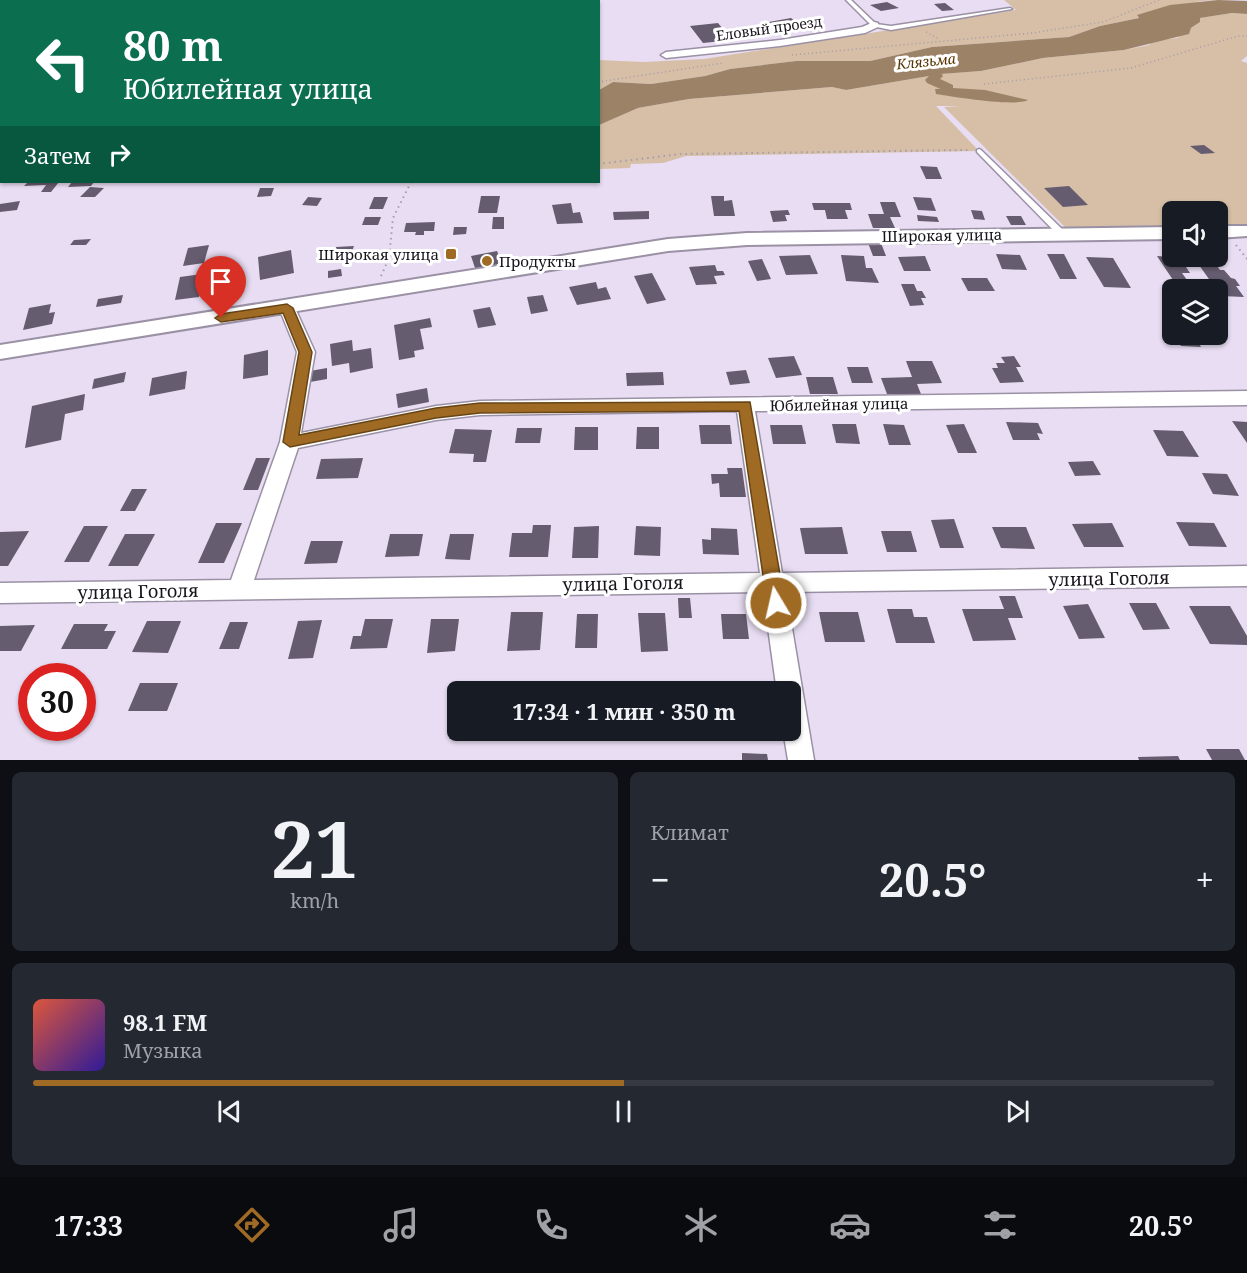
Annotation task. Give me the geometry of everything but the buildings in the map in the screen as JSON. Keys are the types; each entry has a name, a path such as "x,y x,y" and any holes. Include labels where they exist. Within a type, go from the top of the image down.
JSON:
{"street":[{"name":"Еловый проезд","path":"666,55 780,43 865,30 874,25"},
{"path":"1228,232 1247,231"},
{"name":"Широкая улица","path":"0,352 287,308 668,245 747,239 1162,233"},
{"path":"239,590 290,442 306,352 287,308"},
{"name":"Юбилейная улица","path":"290,442 436,413 480,408 1247,398"},
{"path":"745,405 788,681"},
{"name":"улица Гоголя","path":"0,593 1247,576"},
{"path":"798,741 801,760"}],"lane":[{"path":"848,0 874,25 891,28 1010,9"},
{"path":"979,151 1062,234"}],"path":[{"path":"790,55 1032,33 1103,21 1159,0"},
{"path":"925,32 940,40"},
{"path":"984,84 1131,68 1238,36 1247,36"},
{"path":"600,82 724,63"},
{"path":"600,164 681,154 955,148 979,151"},
{"path":"374,293 388,258 393,219 411,183"}],"shaded area":[{"path":"1004,0 1218,0 1201,1 1137,16 1139,18 1100,26 1069,37 932,47 870,61 796,61 730,69 705,76 651,84 613,82 600,89 600,60 644,62 704,59 1016,10"},
{"path":"1232,13 1247,14 1247,56 1241,61 1247,63 1247,225 1228,226 1228,201 1162,201 1162,227 1068,230 944,107 961,106 936,106 979,151 686,156 663,163 631,164 630,168 600,169 600,124 638,108 689,99 832,87 846,90 941,74 981,71 1043,58 1124,50 1149,45 1153,41 1177,38 1200,22 1200,18","holes":["954,88 990,92 977,98 937,94 935,89"]}],"water":[{"name":"Клязьма","path":"1218,0 1247,1 1247,14 1232,13 1200,18 1200,22 1191,28 1189,34 1124,50 1043,58 981,71 941,74 846,90 832,87 689,99 638,108 600,125 600,89 613,82 651,84 705,76 730,69 796,61 870,61 932,47 1069,37 1100,26 1139,18 1137,15 1170,5"},
{"path":"935,89 985,90 1028,100 998,102 970,99 936,94"}],"waterway":[{"name":"Клязьма","path":"917,62 937,76 931,80 949,88"}],"place":[{"name":"Широкая улица","path":"451,254"},
{"name":"Продукты","path":"487,261"}],"route":[{"path":"221,318 287,308 306,352 290,442 436,413 480,408 745,405 776,603"}]}
